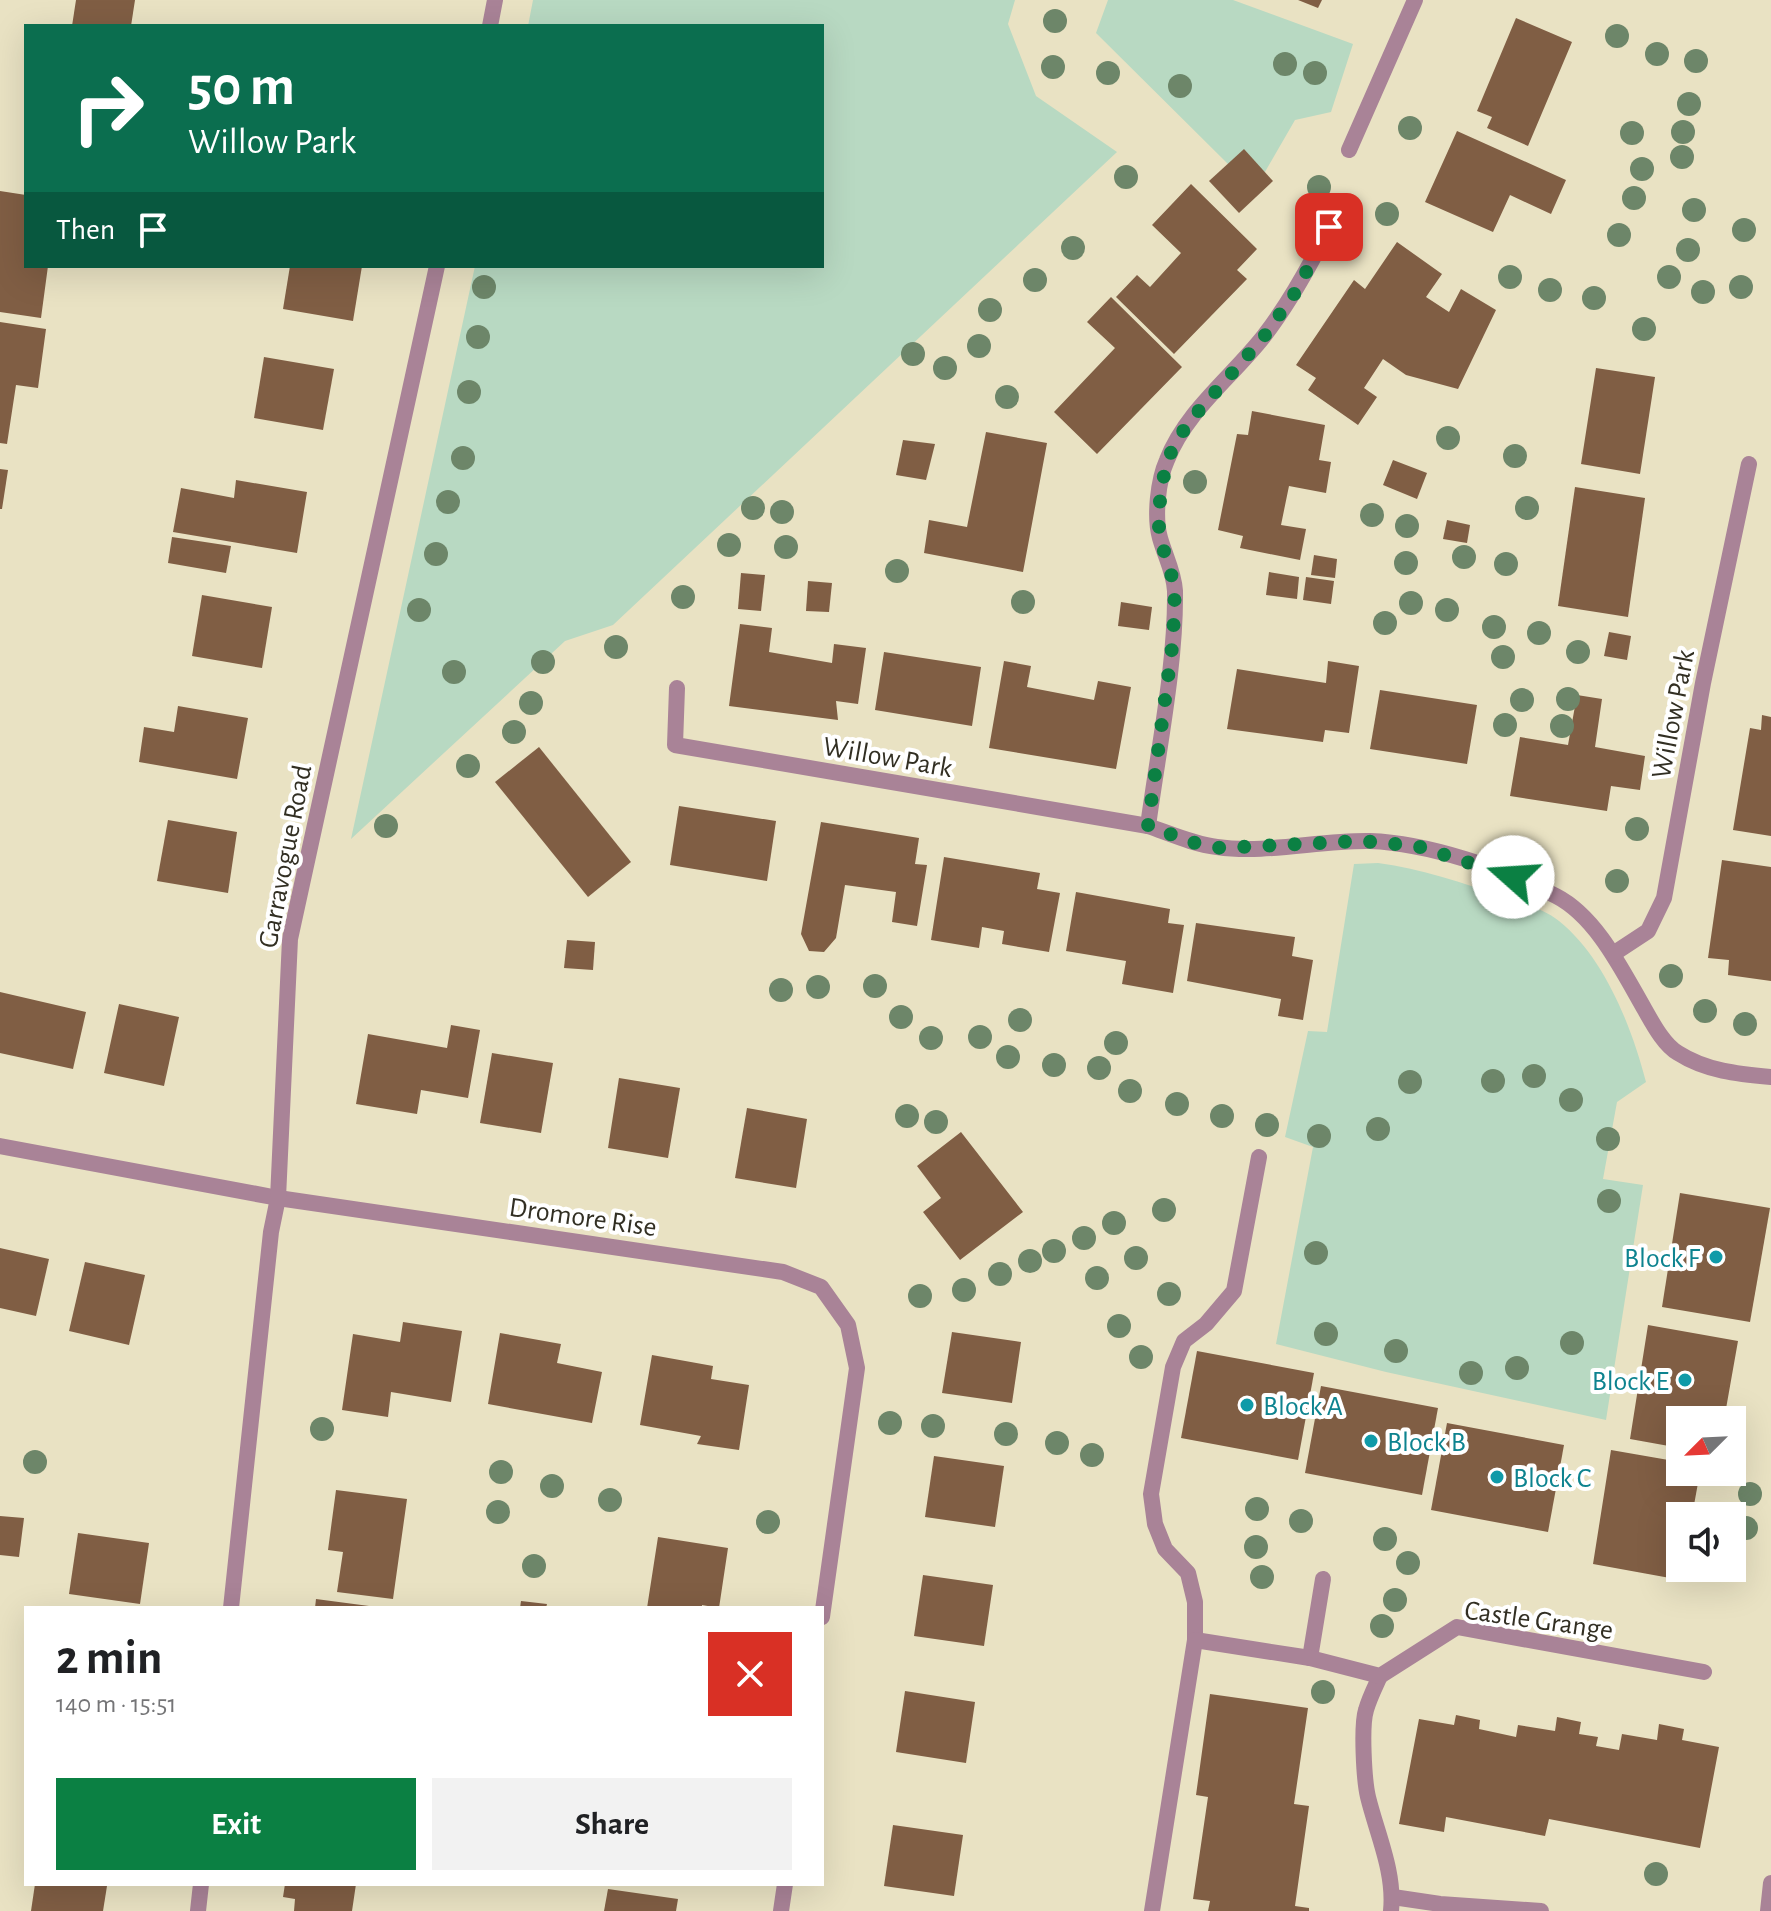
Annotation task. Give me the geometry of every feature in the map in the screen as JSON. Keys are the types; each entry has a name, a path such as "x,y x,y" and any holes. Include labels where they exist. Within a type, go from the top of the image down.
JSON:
{"street":[{"path":"490,24 495,0"},
{"path":"1349,150 1415,0"},
{"path":"1148,826 1173,640 1175,587 1159,535 1159,508 1166,462 1181,434 1210,396 1263,338 1297,290 1329,227"},
{"name":"Garravogue Road","path":"231,1606 271,1232 278,1198 290,939 437,268"},
{"name":"Willow Park","path":"1613,954 1648,931 1664,898 1703,683 1749,464"},
{"name":"Willow Park","path":"677,688 675,745 1148,826 1195,843 1221,848 1361,841 1417,846 1502,873 1559,897 1584,919 1613,954 1654,1025 1676,1052 1722,1072 1771,1077"},
{"name":"Dromore Rise","path":"0,1146 278,1198 783,1272 821,1287 848,1325 857,1368 824,1606"},
{"path":"1152,1911 1195,1640 1195,1602 1188,1573 1165,1549 1155,1524 1151,1494 1173,1367 1184,1341 1206,1324 1234,1291 1259,1157"},
{"path":"1310,1658 1323,1579"},
{"name":"Castle Grange","path":"1380,1676 1457,1627 1704,1672"},
{"path":"1195,1640 1310,1658 1380,1676 1365,1713 1367,1794 1383,1848 1392,1904 1541,1911"},
{"path":"1768,1911 1771,1883"},
{"path":"198,1911 201,1886"},
{"path":"781,1911 785,1886"}],"green space":[{"path":"533,0 1015,0 1008,24 1036,96 1117,152 613,625 565,641 351,839 475,268 824,268 824,24 528,24"},
{"path":"1108,0 1233,0 1353,44 1331,112 1295,120 1262,177 1229,165 1096,33"},
{"path":"1378,863 1457,881 1553,917 1590,954 1624,1017 1646,1082 1617,1102 1603,1179 1643,1185 1606,1420 1386,1372 1276,1344 1313,1147 1285,1137 1308,1031 1327,1032 1354,864"}],"building":[{"path":"76,0 135,0 131,24 72,24"},
{"path":"1298,0 1322,0 1318,8"},
{"path":"1516,18 1572,42 1528,146 1487,128 1492,117 1477,111"},
{"path":"1457,131 1566,180 1551,214 1510,195 1493,232 1425,202"},
{"path":"1244,149 1273,181 1239,213 1209,181"},
{"path":"1191,184 1257,249 1237,270 1247,279 1174,354 1116,297 1137,275 1150,287 1181,253 1152,225"},
{"path":"0,191 24,195 24,268 48,268 41,318 0,312"},
{"path":"1397,242 1442,274 1426,297 1449,312 1461,289 1496,310 1458,389 1406,375 1383,359 1364,388 1377,397 1358,425 1308,390 1316,378 1296,365 1354,280 1365,289"},
{"path":"290,268 362,268 353,321 283,309"},
{"path":"1111,297 1182,367 1097,454 1054,412 1115,348 1087,322"},
{"path":"0,322 46,329 38,388 16,385 7,444 0,443"},
{"path":"264,357 334,369 323,430 254,418"},
{"path":"1596,368 1655,377 1640,474 1581,464"},
{"path":"1252,411 1325,425 1319,460 1331,462 1326,493 1289,486 1281,525 1306,529 1300,560 1240,548 1243,536 1218,530 1237,434 1248,435"},
{"path":"986,432 1047,443 1023,572 924,553 929,520 967,527"},
{"path":"903,440 935,444 926,480 896,475"},
{"path":"1393,460 1427,473 1417,499 1383,485"},
{"path":"0,469 8,470 2,509 0,509"},
{"path":"236,480 307,492 297,553 173,532 181,488 234,498"},
{"path":"1575,487 1645,498 1628,617 1558,606"},
{"path":"1447,520 1470,525 1467,543 1443,539"},
{"path":"172,537 231,546 226,573 168,563"},
{"path":"1314,555 1337,559 1335,578 1311,575"},
{"path":"1269,572 1299,577 1297,599 1266,595"},
{"path":"741,573 765,575 761,611 738,609"},
{"path":"1306,577 1334,581 1331,604 1303,600"},
{"path":"808,581 832,583 829,612 806,611"},
{"path":"202,595 272,607 262,668 192,656"},
{"path":"1121,602 1152,607 1149,630 1118,626"},
{"path":"740,624 772,628 769,652 832,663 834,644 866,648 858,704 836,701 838,720 729,706"},
{"path":"1609,632 1631,636 1627,660 1604,656"},
{"path":"884,652 981,667 972,726 875,710"},
{"path":"1004,661 1031,666 1027,687 1094,700 1098,681 1131,687 1116,769 989,748"},
{"path":"1328,661 1359,666 1349,733 1325,730 1323,742 1227,729 1237,669 1326,683"},
{"path":"1380,690 1477,705 1467,764 1370,749"},
{"path":"1577,695 1602,699 1595,747 1645,756 1640,790 1611,786 1607,811 1510,796 1520,737 1568,745"},
{"path":"178,706 248,718 237,779 139,762 144,727 174,732"},
{"path":"1762,715 1771,717 1771,836 1733,830 1750,728 1761,730"},
{"path":"539,747 631,862 588,897 495,782"},
{"path":"679,806 776,821 767,881 670,865"},
{"path":"168,820 237,832 228,893 157,881"},
{"path":"821,822 919,838 915,864 927,865 917,926 892,922 896,892 845,885 836,938 824,952 809,951 801,934"},
{"path":"944,857 1040,873 1037,889 1060,893 1049,952 1002,944 1004,931 982,927 979,948 931,940"},
{"path":"1722,860 1771,867 1771,981 1728,975 1729,960 1708,958"},
{"path":"1076,892 1170,909 1168,923 1184,925 1173,993 1122,984 1126,961 1066,951"},
{"path":"1196,923 1295,937 1292,956 1313,960 1303,1020 1278,1016 1281,999 1187,981"},
{"path":"567,940 595,942 593,970 564,968"},
{"path":"0,992 86,1012 73,1069 0,1053"},
{"path":"119,1004 179,1017 164,1086 104,1073"},
{"path":"451,1025 480,1030 468,1098 421,1090 417,1114 356,1104 368,1034 447,1048"},
{"path":"492,1053 553,1063 541,1133 480,1123"},
{"path":"619,1078 680,1088 668,1158 608,1148"},
{"path":"747,1108 807,1119 796,1188 735,1178"},
{"path":"961,1132 1023,1212 960,1260 923,1212 941,1198 917,1166"},
{"name":"Block F","path":"1680,1193 1770,1208 1750,1322 1662,1307"},
{"path":"0,1248 49,1259 36,1316 0,1308"},
{"path":"85,1262 145,1275 129,1345 69,1331"},
{"path":"403,1322 462,1331 451,1402 391,1392 388,1417 342,1410 353,1334 400,1342"},
{"name":"Block E","path":"1648,1325 1738,1341 1726,1406 1666,1406 1666,1445 1630,1439"},
{"path":"952,1332 1021,1342 1012,1403 942,1393"},
{"path":"500,1333 561,1344 557,1363 602,1372 592,1423 488,1404"},
{"name":"Block A","path":"1197,1351 1314,1373 1298,1460 1181,1438"},
{"path":"652,1355 713,1366 711,1379 749,1385 739,1450 697,1444 701,1436 640,1425"},
{"name":"Block B","path":"1321,1386 1438,1408 1422,1495 1305,1473"},
{"name":"Block C","path":"1447,1423 1564,1445 1548,1532 1431,1510"},
{"path":"1611,1450 1666,1460 1666,1486 1697,1486 1695,1502 1666,1502 1666,1577 1593,1564"},
{"path":"934,1456 1004,1466 995,1527 925,1517"},
{"path":"336,1490 407,1499 393,1599 337,1592 343,1552 328,1550"},
{"path":"0,1516 24,1518 19,1557 0,1555"},
{"path":"78,1533 149,1543 140,1604 69,1594"},
{"path":"658,1537 728,1548 719,1606 647,1606"},
{"path":"923,1575 993,1585 984,1646 914,1636"},
{"path":"316,1599 369,1606 315,1606"},
{"path":"521,1601 547,1604 546,1606 520,1606"},
{"path":"905,1691 975,1702 966,1763 896,1752"},
{"path":"1210,1694 1308,1708 1294,1804 1309,1806 1295,1906 1309,1908 1309,1911 1208,1911 1210,1901 1193,1899 1208,1797 1196,1795"},
{"path":"1456,1715 1480,1720 1479,1729 1516,1737 1518,1725 1555,1731 1557,1717 1581,1722 1579,1734 1598,1737 1596,1746 1619,1750 1622,1734 1657,1740 1659,1724 1684,1729 1682,1740 1719,1747 1700,1848 1549,1819 1545,1836 1446,1817 1444,1832 1399,1824 1419,1719 1454,1725"},
{"path":"893,1825 963,1835 954,1896 884,1886"},
{"path":"35,1886 107,1886 103,1911 31,1911"},
{"path":"285,1886 356,1886 352,1911 294,1911 295,1899 283,1897"},
{"path":"608,1889 678,1899 676,1911 604,1911"}],"place":[{"name":"Block F","path":"1716,1257"},
{"name":"Block E","path":"1685,1380"},
{"name":"Block A","path":"1247,1405"},
{"name":"Block B","path":"1371,1441"},
{"name":"Block C","path":"1497,1477"}],"route":[{"path":"1329,227 1297,290 1263,338 1195,415 1166,462 1159,508 1159,535 1175,587 1173,640 1148,826 1195,843 1221,848 1361,841 1417,846 1513,877"}]}
